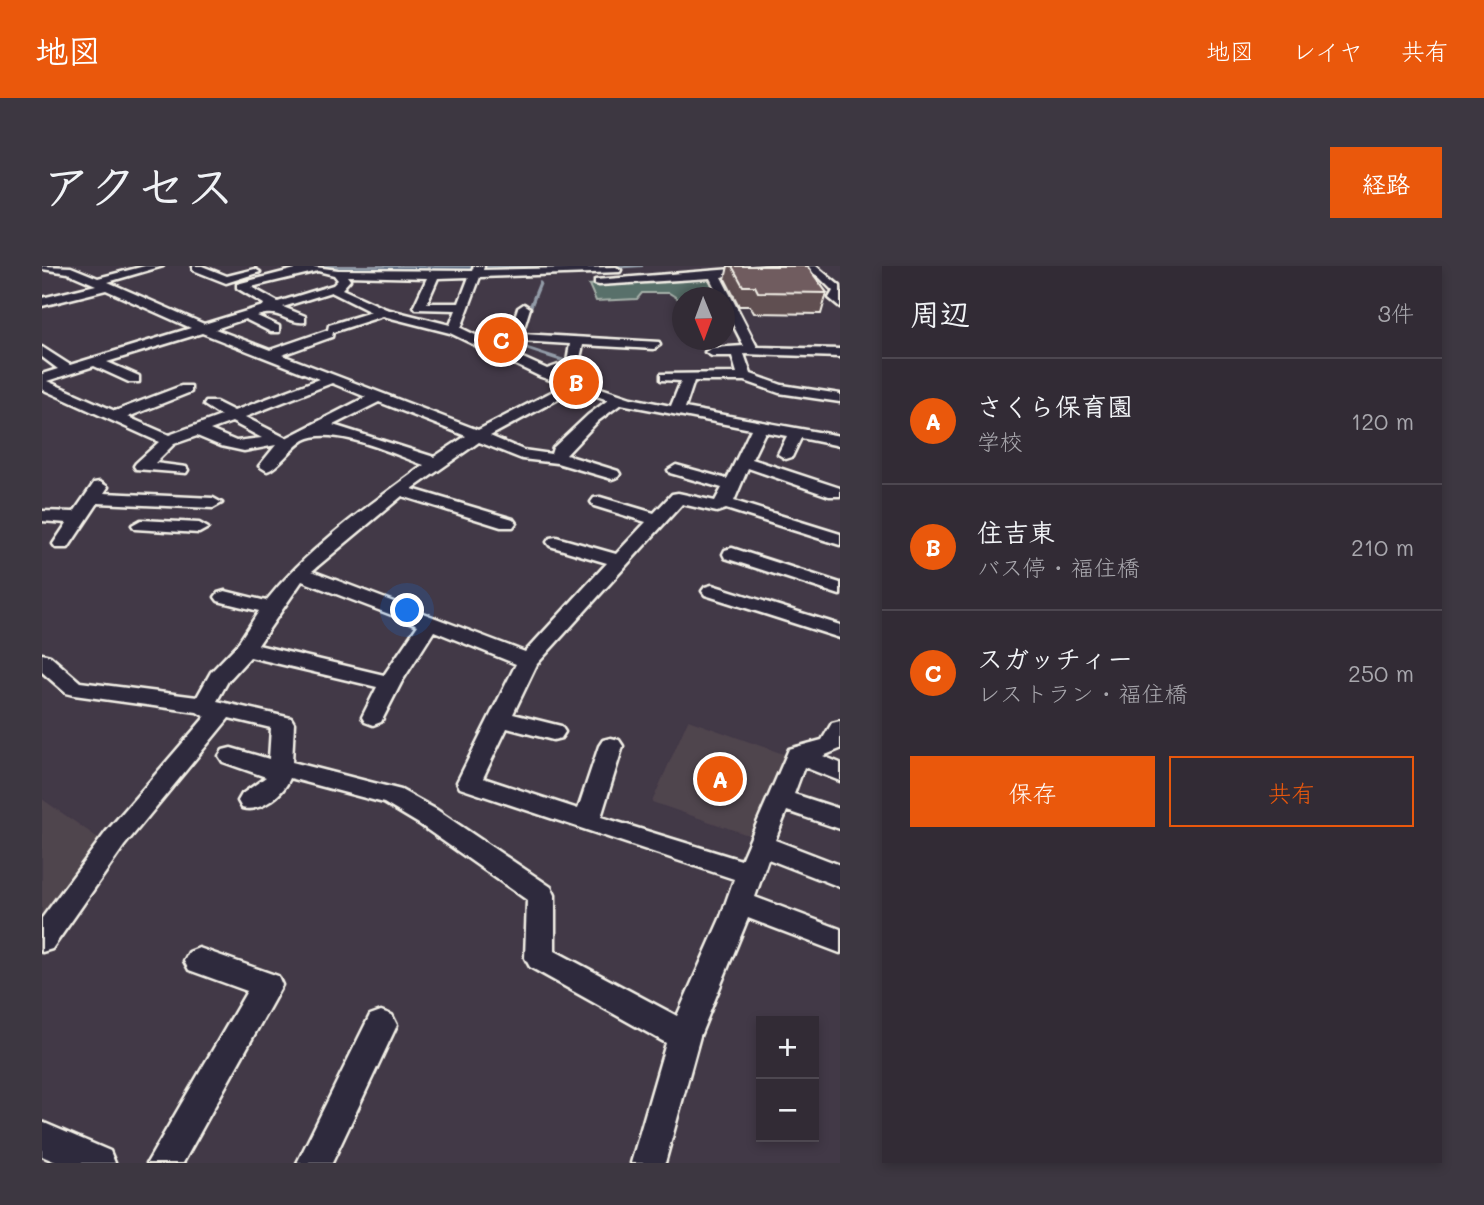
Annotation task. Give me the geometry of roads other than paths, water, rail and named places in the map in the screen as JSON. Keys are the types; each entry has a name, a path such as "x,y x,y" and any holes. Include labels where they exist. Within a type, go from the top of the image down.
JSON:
{"street":[{"path":"43,266 71,270 202,328 496,445 543,460 558,458 612,474"},
{"path":"42,302 158,266"},
{"path":"197,268 226,280 272,266"},
{"path":"578,272 588,283 808,266 822,274 839,291 835,298 840,303"},
{"path":"616,270 477,271 434,275 338,273 314,267 241,286 272,305 299,316 336,302 454,330 546,374 619,399 840,441"},
{"path":"454,330 477,271"},
{"path":"42,381 67,369 331,288 344,280 338,273"},
{"path":"714,274 752,350"},
{"path":"434,275 420,306 461,307"},
{"path":"331,288 336,302"},
{"path":"509,358 524,308"},
{"path":"269,355 382,312"},
{"path":"243,314 275,329"},
{"path":"517,337 654,345"},
{"path":"546,374 573,364 577,341"},
{"path":"712,352 752,350 840,353"},
{"path":"42,351 67,369"},
{"path":"737,352 745,377"},
{"path":"94,361 135,379"},
{"path":"666,377 745,377 758,379 779,389 840,398"},
{"path":"677,410 689,377"},
{"path":"180,470 142,466 169,441 331,379"},
{"path":"42,381 169,441"},
{"path":"203,705 219,677 245,649 271,608 299,573 435,463 479,436 577,384"},
{"path":"114,417 186,389"},
{"path":"197,430 242,447 258,447 312,430 377,397"},
{"path":"558,458 559,451 593,418 619,399"},
{"path":"211,405 280,442"},
{"path":"749,873 468,782 528,661 678,498 717,507 728,494 760,425"},
{"path":"312,430 334,430 435,463"},
{"path":"786,454 797,432"},
{"path":"267,466 280,442"},
{"path":"743,461 835,492"},
{"path":"676,470 728,494 807,521 840,540"},
{"path":"399,490 507,523"},
{"path":"62,544 97,491 173,501 213,503"},
{"path":"173,501 150,526 199,528"},
{"path":"600,502 658,520"},
{"path":"42,516 80,518"},
{"path":"556,541 619,561"},
{"path":"732,554 840,590"},
{"path":"299,573 528,661"},
{"path":"712,591 840,632"},
{"path":"225,597 271,608"},
{"path":"373,717 390,683 430,622"},
{"path":"245,649 390,683"},
{"path":"42,661 74,688 203,705 283,723 277,781 251,801"},
{"path":"42,940 119,834 219,716 203,705"},
{"path":"501,719 553,732"},
{"path":"797,755 830,746 840,729"},
{"path":"587,822 611,746"},
{"path":"797,755 840,772"},
{"path":"648,1163 684,1036 740,903 749,873 797,755"},
{"path":"231,756 261,768 280,768 322,776 392,796 428,817 541,894 540,958 684,1036"},
{"path":"778,798 840,819"},
{"path":"760,845 840,876"},
{"path":"740,903 840,941"},
{"path":"164,1163 267,985 199,961"},
{"path":"314,1163 381,1025"},
{"path":"42,1139 98,1163"}],"water":[{"path":"324,266 643,266 454,271 340,270"}],"waterway":[{"path":"526,318 540,283"},
{"path":"518,339 516,345 589,369"}],"place":[{"name":"スガッチィー","path":"501,340"},
{"name":"住吉東","path":"576,382"},
{"name":"さくら保育園","path":"720,779"}]}
